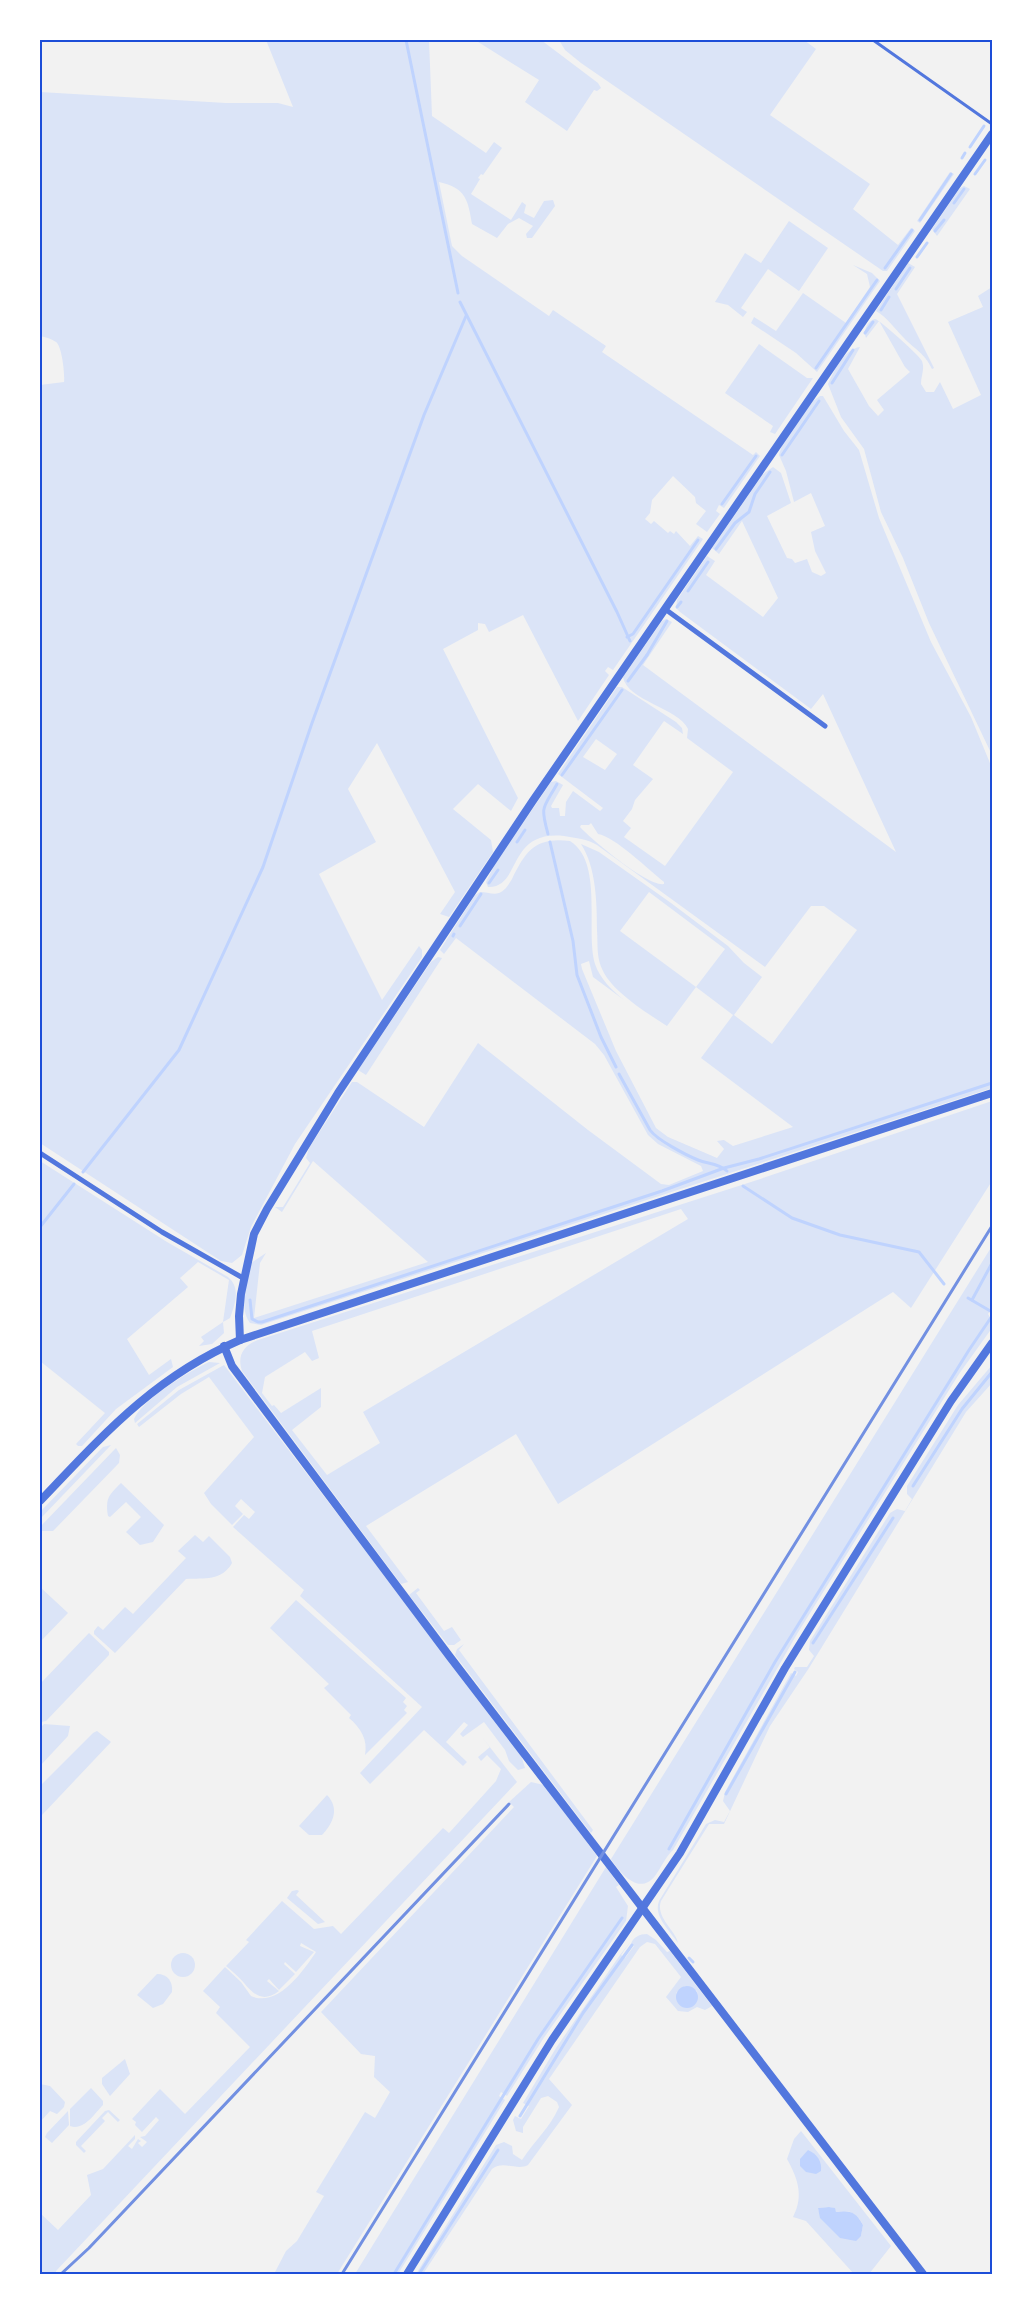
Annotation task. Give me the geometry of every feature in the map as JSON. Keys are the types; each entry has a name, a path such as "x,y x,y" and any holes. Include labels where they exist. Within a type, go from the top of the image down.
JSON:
{"street":[{"path":"240,1340 239,1316 243,1278 251,1244 261,1219 324,1116 474,888 992,134"},
{"path":"665,609 824,726"},
{"path":"40,1501 127,1412 180,1370 224,1346 992,1093"},
{"path":"40,1153 162,1232 243,1278"},
{"path":"407,2274 552,2040 643,1908 700,1820 803,1638 951,1401 992,1343"},
{"path":"224,1346 232,1366 450,1657 923,2274"}],"lane":[{"path":"873,40 992,124"}],"shaded area":[{"path":"266,40 429,40 432,116 486,153 494,142 502,148 483,175 481,174 478,178 480,179 471,194 511,220 522,202 526,205 524,213 534,218 544,201 553,200 555,206 532,238 527,238 526,234 533,226 519,218 508,224 497,238 472,224 467,202 460,192 439,182 452,246 462,256 549,316 553,310 606,346 602,352 753,455 756,452 760,456 724,508 719,505 716,511 720,514 707,532 696,524 706,511 696,503 695,497 673,476 652,500 650,513 645,519 651,524 654,521 668,533 670,531 674,534 676,531 690,546 698,536 703,539 613,670 608,667 605,671 609,675 578,721 523,615 489,632 485,624 478,623 478,630 443,649 518,798 511,811 478,784 453,809 491,840 493,852 449,917 440,914 455,892 377,743 348,789 376,842 319,874 382,1000 419,946 422,950 422,957 295,1144 251,1227 242,1255 232,1263 221,1261 40,1143 40,385 64,382 64,378 63,361 58,345 53,340 40,336 40,92 226,103 278,103 293,107"},
{"path":"475,40 505,40 508,42 510,40 541,40 598,83 601,88 597,91 594,90 567,131 525,102 539,80"},
{"path":"559,40 804,40 816,49 770,115 870,184 853,209 898,245 911,228 915,231 887,271 883,271 581,63 565,50"},
{"path":"950,172 954,174 920,223 917,221"},
{"path":"964,186 970,189 937,236 932,229 960,188"},
{"path":"789,221 828,248 799,291 768,269 741,308 747,312 743,317 728,305 715,302 745,253 761,263"},
{"path":"908,263 915,267 897,294 934,368 932,369 923,355 876,311"},
{"path":"853,265 872,273 880,281 817,372 796,353 751,323 754,317 776,331 803,293 846,323 870,287 867,274"},
{"path":"992,287 992,755 929,623 903,558 881,512 864,449 841,417 828,384 844,356 860,347 848,369 869,406 878,416 884,410 877,400 910,372 905,367 879,322 892,331 920,358 923,364 921,384 926,392 934,392 940,382 953,409 981,395 948,322 983,307 978,296"},
{"path":"875,319 879,321 866,338 865,332 868,324"},
{"path":"759,344 807,378 813,378 775,434 770,432 773,426 725,393"},
{"path":"823,396 844,431 859,450 879,518 931,642 971,717 992,768 992,1088 261,1325 250,1323 246,1317 244,1302 251,1263 266,1253 260,1263 254,1318 428,1262 313,1161 282,1212 275,1207 283,1207 310,1163 306,1158 309,1148 352,1082 357,1082 424,1127 478,1043 588,1130 661,1184 669,1185 703,1171 701,1166 658,1144 648,1135 604,1055 595,1044 456,938 444,954 440,950 475,895 480,892 494,894 503,891 510,883 522,860 540,844 558,840 570,841 580,851 587,865 592,898 592,950 595,964 603,979 624,1000 593,977 589,961 581,964 582,969 616,1051 656,1128 668,1137 717,1158 724,1149 717,1141 724,1140 733,1146 793,1127 701,1058 733,1015 696,987 667,1026 631,1002 608,979 598,956 596,897 593,874 581,844 599,852 671,903 728,946 744,963 762,977 734,1015 772,1044 857,930 824,906 811,906 765,967 597,845 585,840 564,836 545,837 532,842 523,850 506,879 499,885 488,887 486,882 494,866 551,782 556,781 563,785 551,806 552,808 559,808 560,816 565,816 566,802 573,791 600,811 603,808 558,774 617,687 622,687 676,722 682,728 683,734 664,721 633,765 653,779 635,800 632,809 623,821 631,828 624,837 665,866 733,772 687,738 688,729 675,715 634,692 627,685 623,677 662,621 666,619 672,622 643,665 896,852 823,694 811,709 676,608 677,600 707,556 715,561 706,575 763,617 778,598 742,521 719,554 712,548 763,474 773,467 781,473 791,503 767,516 787,558 792,559 795,563 807,559 812,572 821,576 826,573 815,551 811,532 825,526 811,493 794,502 786,471 779,455 782,445 813,401","holes":["596,739 617,754 605,770 583,757","591,823 598,834 605,836 631,854 664,884 656,883 646,878 608,852 580,827 581,825 589,825","649,892 725,949 696,987 620,931"]},
{"path":"438,957 442,958 366,1075 358,1070 431,962"},
{"path":"992,1101 992,1181 911,1308 893,1292 558,1504 516,1434 366,1526 408,1582 401,1584 242,1371 240,1361 242,1352 248,1345 258,1340 751,1182","holes":["681,1209 688,1219 363,1412 380,1443 327,1475 292,1430 321,1407 321,1388 281,1413 274,1405 272,1406 262,1393 265,1377 305,1352 312,1361 319,1358 312,1331"]},
{"path":"40,1161 167,1242 228,1277 235,1286 236,1291 230,1318 223,1322 229,1280 198,1262 180,1278 188,1287 127,1339 149,1375 171,1359 173,1367 116,1409 82,1446 76,1444 105,1413 40,1361"},
{"path":"992,1246 992,1308 988,1314 992,1321 992,1328 959,1374 797,1634 673,1850 649,1882 643,1884 630,1880 611,1859"},
{"path":"223,1322 224,1333 212,1344 199,1346 204,1341 201,1337"},
{"path":"209,1362 220,1363 177,1387 135,1423 134,1419 139,1411 156,1395 178,1379"},
{"path":"224,1365 521,1755 525,1768 518,1770 509,1761 505,1750 484,1722 463,1737 460,1734 468,1725 464,1722 446,1742 467,1762 463,1766 424,1730 370,1784 360,1773 422,1707 300,1596 304,1590 233,1527 244,1515 249,1519 255,1512 241,1499 235,1506 243,1514 232,1525 211,1504 204,1493 254,1437 209,1377 181,1394 139,1427 137,1424 179,1390"},
{"path":"992,1365 992,1383 966,1412 809,1668 770,1726 724,1824 709,1824 661,1901 660,1907 663,1918 678,1943 660,1918 658,1912 659,1901 706,1824 715,1820 724,1822 730,1811 723,1801 725,1792 791,1673 796,1676 798,1672 794,1669 795,1667 807,1667 814,1656 809,1650 810,1641 890,1513 897,1509 905,1511 912,1499 907,1494 907,1486 958,1405"},
{"path":"111,1445 40,1519 40,1512 103,1447"},
{"path":"116,1448 120,1455 119,1463 53,1531 40,1531 40,1527"},
{"path":"121,1483 164,1525 153,1542 140,1545 126,1532 141,1517 126,1502 110,1517 108,1516 107,1505 109,1497"},
{"path":"195,1535 203,1542 209,1536 230,1557 232,1563 228,1569 218,1576 186,1579 115,1653 94,1634 94,1631 98,1626 103,1630 125,1607 133,1614 186,1558 178,1551"},
{"path":"40,1587 68,1613 40,1642"},
{"path":"418,1588 420,1590 416,1593 444,1631 452,1627 461,1640 454,1645 448,1645 409,1595"},
{"path":"296,1600 406,1698 403,1702 407,1706 404,1710 407,1713 365,1755 363,1735 349,1718 351,1715 324,1688 329,1684 270,1628"},
{"path":"89,1633 109,1652 109,1655 46,1721 41,1722 40,1684"},
{"path":"464,1644 459,1650 593,1830 591,1833 455,1655 457,1649"},
{"path":"44,1724 70,1726 68,1736 40,1766 40,1728"},
{"path":"97,1731 111,1742 42,1815 40,1813 40,1786"},
{"path":"490,1747 517,1782 56,2271 56,2274 40,2274 40,2213 58,2230 91,2195 87,2175 103,2169 135,2135 135,2139 128,2146 132,2149 138,2139 141,2141 138,2143 142,2147 147,2142 140,2137 145,2136 159,2120 156,2117 142,2132 132,2119 160,2089 185,2114 250,2047 216,2013 220,2007 203,1991 225,1967 241,1982 251,1996 261,1998 271,1997 289,1986 316,1952 301,1943 300,1946 314,1952 296,1972 285,1962 284,1964 295,1974 279,1990 269,1979 267,1981 279,1991 264,1997 251,1991 226,1966 249,1942 246,1940 282,1901 314,1929 333,1926 341,1934 443,1828 449,1833 496,1781 501,1769 487,1755 481,1761 478,1757"},
{"path":"531,1782 544,1785 597,1856 337,2274 274,2274 286,2251 297,2241 324,2196 316,2192 365,2112 375,2118 390,2092 374,2077 375,2056 361,2054 321,2012 514,1807 509,1802"},
{"path":"327,1795 333,1805 332,1821 322,1835 309,1835 299,1826"},
{"path":"606,1867 619,1885 616,1887 628,1906 626,1921 543,2039 507,2096 501,2092 499,2096 505,2100 398,2274 355,2274"},
{"path":"292,1891 299,1891 296,1895 325,1922 318,1924 287,1898"},
{"path":"644,1934 656,1940 667,1952 670,1951 712,2006 705,2010 697,2007 688,2012 678,2011 666,1997 681,1977 655,1944 647,1942 640,1947 549,2079 572,2105 528,2165 519,2167 501,2165 492,2169 423,2274 416,2274 496,2145 504,2142 512,2146 513,2154 522,2160 551,2121 559,2107 557,2102 548,2096 541,2098 523,2127 523,2133 516,2131 513,2120 515,2116 521,2119 529,2106 523,2103 556,2048 620,1955 631,1941 621,1955 625,1958 634,1946 631,1944 633,1939","holes":["685,1986 697,1991 698,1997 693,2006 676,1993"]},
{"path":"183,1953 192,1956 195,1965 192,1974 183,1977 174,1974 171,1965 174,1956"},
{"path":"157,1974 164,1975 169,1979 172,1985 172,1992 163,2004 153,2008 137,1995"},
{"path":"125,2059 130,2074 110,2096 102,2084 102,2078"},
{"path":"40,2084 50,2086 65,2102 64,2107 57,2114 50,2111 40,2122"},
{"path":"91,2088 103,2101 103,2105 84,2124 75,2127 70,2126 70,2109"},
{"path":"109,2110 120,2120 118,2122 108,2112 102,2118 105,2121 81,2146 86,2151 84,2153 76,2145 76,2142 105,2111"},
{"path":"68,2111 69,2125 52,2143 45,2137 47,2133"},
{"path":"801,2131 891,2246 869,2274 854,2274 806,2221 793,2217 799,2195 797,2181 787,2159 794,2139","holes":["818,2208 834,2208 836,2212 845,2211 858,2217 863,2225 861,2236 834,2228 824,2221"]}],"water":[{"path":"687,1986 695,1989 698,1997 695,2005 687,2008 679,2005 676,1997 679,1989"},
{"path":"808,2150 820,2161 821,2171 816,2174 806,2172 800,2166 800,2159"},
{"path":"818,2208 835,2208 836,2212 845,2211 858,2217 863,2225 861,2236 856,2241 840,2238 820,2218"}],"waterway":[{"path":"406,40 458,293"},
{"path":"970,147 984,126"},
{"path":"962,158 965,153"},
{"path":"975,174 985,160"},
{"path":"920,220 951,174"},
{"path":"954,203 964,189"},
{"path":"935,231 944,220"},
{"path":"885,268 912,230"},
{"path":"917,257 927,243"},
{"path":"896,289 910,268"},
{"path":"816,368 877,280"},
{"path":"881,310 889,297"},
{"path":"460,302 630,641"},
{"path":"83,1172 179,1050 263,867 312,723 424,415 466,316"},
{"path":"865,333 873,322"},
{"path":"832,383 853,350"},
{"path":"782,455 819,401"},
{"path":"722,504 756,456"},
{"path":"716,549 735,523 749,512 755,494 770,472"},
{"path":"627,637 633,634 698,540"},
{"path":"688,591 708,562"},
{"path":"677,607 681,602"},
{"path":"647,655 667,621"},
{"path":"628,681 647,655"},
{"path":"562,775 622,690"},
{"path":"548,834 544,808 557,784"},
{"path":"517,842 525,830"},
{"path":"550,842 573,941 577,975 601,1037 616,1067"},
{"path":"489,883 498,870"},
{"path":"460,926 481,894"},
{"path":"619,1074 654,1134 686,1155 720,1166 727,1171"},
{"path":"250,1300 252,1319 262,1322 662,1191 724,1168 759,1159 992,1083"},
{"path":"40,1227 74,1184"},
{"path":"743,1186 792,1218 840,1235 919,1252 944,1284"},
{"path":"972,1300 992,1263"},
{"path":"968,1298 992,1312"},
{"path":"669,1849 775,1662 992,1316"},
{"path":"913,1486 962,1409 992,1372"},
{"path":"813,1643 893,1518"},
{"path":"726,1794 795,1672"},
{"path":"394,2274 538,2039 622,1918"},
{"path":"520,2116 583,2013 632,1945"},
{"path":"689,1958 693,1962"},
{"path":"419,2274 498,2150"}],"railway":[{"path":"342,2274 992,1226"},
{"path":"61,2274 89,2248 509,1804"}]}
